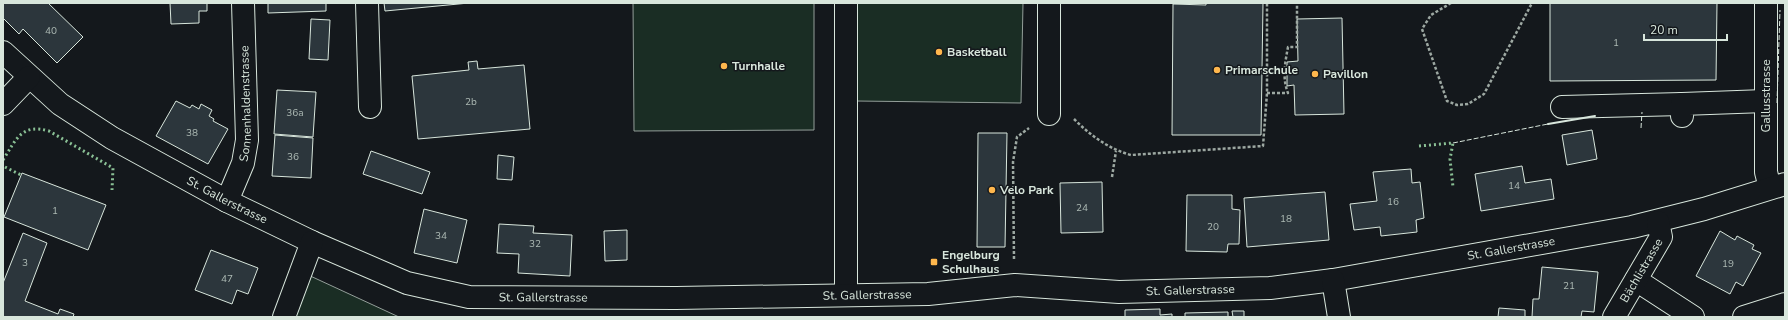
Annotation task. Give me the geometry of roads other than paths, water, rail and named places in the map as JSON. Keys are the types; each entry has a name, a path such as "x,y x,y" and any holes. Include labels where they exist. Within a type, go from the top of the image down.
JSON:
{"street":[{"name":"Sonnenhaldenstrasse","path":"227,201 243,163 247,140 243,3"},
{"path":"367,3 370,107"},
{"path":"846,3 846,295"},
{"path":"1049,3 1049,114"},
{"name":"Gallusstrasse","path":"1766,3 1766,172 1778,186"},
{"name":"St. Gallerstrasse","path":"3,52 60,104 112,138 227,201 312,242 407,283 469,297 602,308 846,295 928,294 1015,285 1119,292 1270,288 1333,280 1658,222 1778,186"},
{"path":"3,104 29,77"},
{"path":"1562,106 1682,110 1765,101"},
{"name":"Bächlistrasse","path":"1614,317 1661,237 1658,222"},
{"path":"284,317 312,242"},
{"path":"1333,280 1339,317"},
{"path":"1636,280 1693,317"},
{"path":"1744,317 1785,304"}],"place":[{"name":"Basketball","path":"939,52"},
{"name":"Turnhalle","path":"724,66"},
{"name":"Primarschule","path":"1217,70"},
{"name":"Pavillon","path":"1315,74"},
{"name":"Velo Park","path":"992,190"},
{"name":"Engelburg Schulhaus","path":"934,262"}]}
